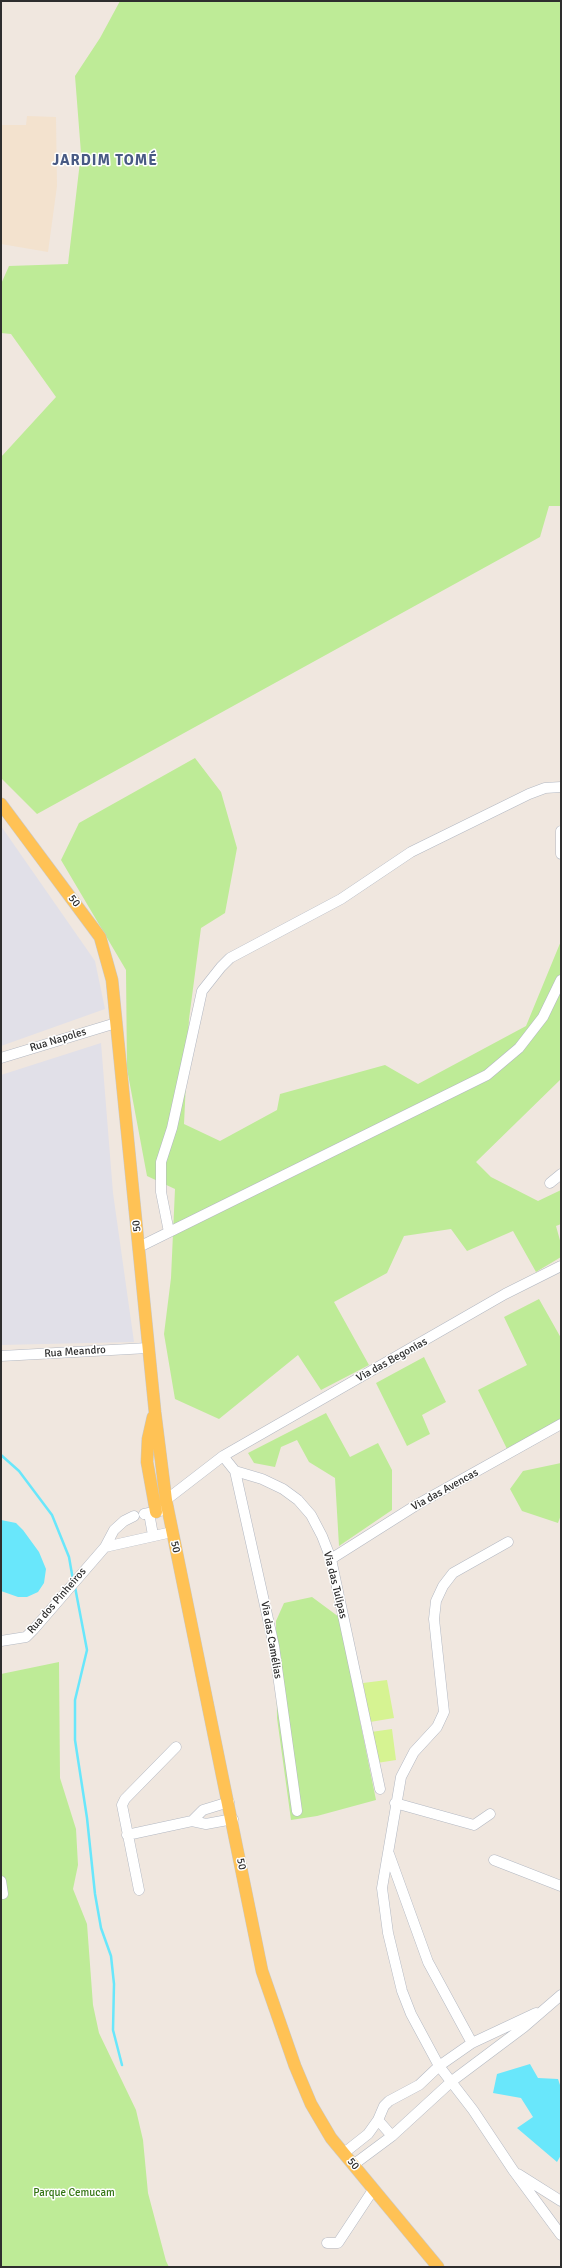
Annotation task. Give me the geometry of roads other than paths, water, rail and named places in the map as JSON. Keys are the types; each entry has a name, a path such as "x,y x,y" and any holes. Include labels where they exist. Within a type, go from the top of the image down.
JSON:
{"main road":[{"name":"50","path":"1,804 100,937 112,980 155,1412 153,1511 172,1532 233,1819 262,1971 295,2066 311,2104 353,2165 438,2267"}],"street":[{"path":"169,1232 161,1192 161,1162 172,1128 202,991 221,967 230,958 341,900 411,852 529,794 545,788 561,787"},
{"path":"561,832 561,854"},
{"path":"139,1247 487,1075 519,1048 538,1024 561,980"},
{"name":"Rua Napoles","path":"1,1058 116,1023"},
{"path":"550,1183 561,1174"},
{"name":"Via das Begonias","path":"223,1456 505,1294 561,1266"},
{"name":"Rua Meandro","path":"1,1356 148,1348"},
{"name":"Via das Avencas","path":"331,1559 418,1504 561,1424"},
{"path":"153,1535 153,1511 223,1456 235,1471"},
{"name":"Via das Tulipas","path":"235,1471 262,1479 283,1489 298,1500 311,1515 331,1559 380,1789"},
{"name":"Via das Camélias","path":"235,1471 274,1646 297,1811"},
{"name":"Rua dos Pinheiros","path":"1,1641 26,1637 34,1630 105,1547 118,1525 153,1511"},
{"path":"105,1547 153,1535 172,1532"},
{"path":"508,1542 453,1574 443,1586 436,1601 434,1619 444,1712 437,1727 414,1752 406,1765 396,1803 389,1854 382,1888 388,1933 402,1991 412,2014 439,2066 452,2081 513,2170 561,2235"},
{"path":"139,1890 127,1835 122,1802 176,1747"},
{"path":"192,1821 203,1810 229,1802"},
{"path":"396,1803 474,1825 490,1814"},
{"path":"127,1835 192,1821 206,1824 233,1819"},
{"path":"389,1854 428,1962 472,2043"},
{"path":"494,1860 561,1886"},
{"path":"1,1881 3,1894"},
{"path":"353,2165 392,2136 452,2081 550,2006 561,1995"},
{"path":"344,2153 363,2140 378,2120 384,2106 419,2085 439,2066 472,2043 550,2006"},
{"path":"378,2120 392,2136"},
{"path":"513,2170 561,2201"},
{"path":"326,2242 338,2244 373,2190"}],"water":[{"path":"1,1520 16,1523 23,1530 39,1552 46,1569 44,1583 38,1592 27,1597 18,1597 1,1591"},
{"path":"530,2064 538,2078 558,2079 561,2088 561,2155 557,2162 517,2128 533,2117 521,2098 493,2093 497,2074"}],"waterway":[{"path":"1,1455 19,1471 52,1515 69,1557 73,1580"},
{"path":"75,1587 87,1650 75,1700 75,1740 87,1818 95,1894 101,1928 111,1956 114,1984 113,2030 122,2065"}],"district":[{"name":"JARDIM TOMÉ","path":"105,161"}],"park label":[{"name":"Parque Cemucam","path":"74,2193"}]}
